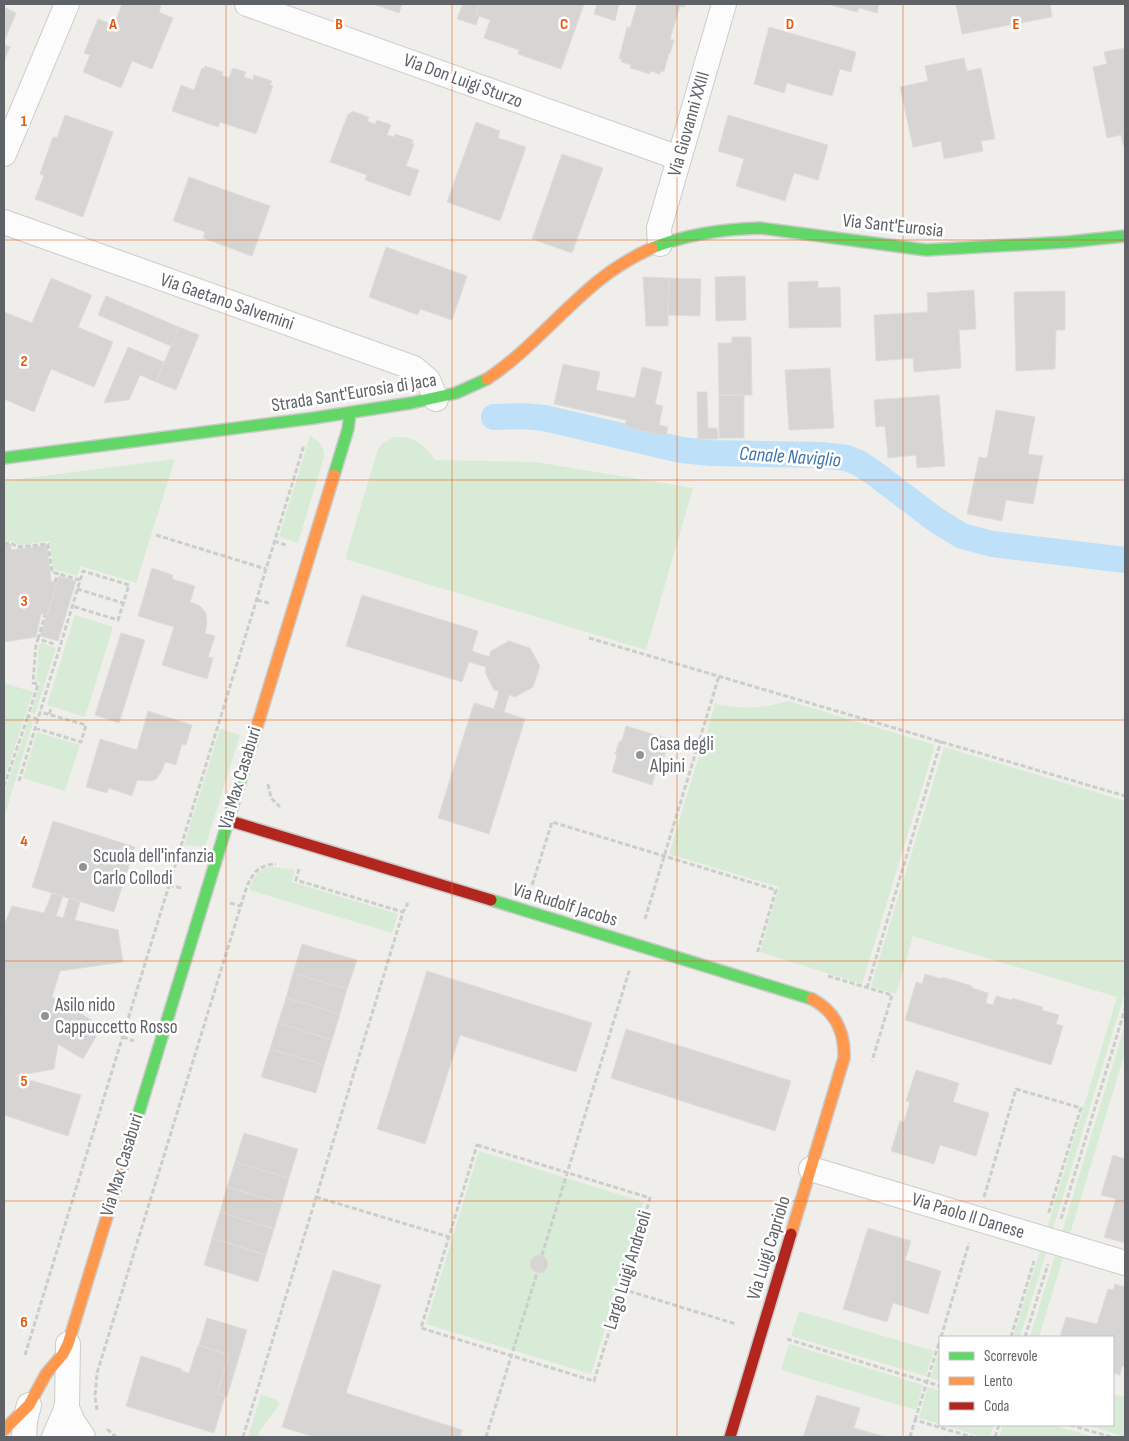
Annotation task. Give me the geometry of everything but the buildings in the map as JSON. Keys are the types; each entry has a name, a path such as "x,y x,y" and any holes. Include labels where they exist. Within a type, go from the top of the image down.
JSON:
{"street":[{"path":"4,154 67,4"},
{"name":"Via Don Luigi Sturzo","path":"246,4 679,158"},
{"name":"Via Giovanni XXIII","path":"660,244 660,228 724,4"},
{"name":"Via Gaetano Salvemini","path":"4,222 414,368 428,380 436,399"},
{"name":"Via Sant'Eurosia","path":"660,244 697,233 737,228 777,230 926,250 1067,242 1125,236"},
{"name":"Strada Sant'Eurosia di Jaca","path":"4,458 350,413 436,399 468,390 486,380 523,350 610,272 637,254 660,244"},
{"name":"Via Max Casaburi","path":"24,1437 29,1405 46,1374 63,1354 68,1344 348,429 350,413"},
{"name":"Via Rudolf Jacobs","path":"228,820 808,997 826,1008 840,1024 845,1047 841,1069"},
{"name":"Via Luigi Capriolo","path":"730,1437 841,1069"},
{"name":"Via Paolo Il Danese","path":"811,1169 1125,1263"},
{"name":"Via Max Casaburi","path":"68,1344 68,1413 82,1437"},
{"name":"Via Max Casaburi","path":"54,1437 67,1403"},
{"name":"Via Max Casaburi","path":"4,1430 29,1405"}],"path":[{"path":"23,1362 306,438"},
{"path":"156,535 266,569"},
{"path":"4,544 11,543 18,547 48,544 52,572 80,580"},
{"path":"19,781 77,589 83,571 129,585 118,620 72,606"},
{"path":"55,582 58,573"},
{"path":"77,589 123,603"},
{"path":"4,786 38,684 33,683 36,644 45,615"},
{"path":"589,638 1125,796"},
{"path":"38,639 54,644"},
{"path":"49,714 52,707"},
{"path":"35,728 80,742 86,725 40,712"},
{"path":"28,716 38,719"},
{"path":"866,988 941,741"},
{"path":"532,885 552,822 776,890 757,954"},
{"path":"99,1416 94,1397 98,1373 250,878 256,871 268,865 280,865"},
{"path":"292,867 299,869 296,880 403,912"},
{"path":"243,1437 403,912 407,902 409,903"},
{"path":"620,968 638,973"},
{"path":"1011,1336 1048,1240 1125,1009"},
{"path":"981,1204 1016,1089 1080,1108 1025,1336"},
{"name":"Largo Luigi Andreoli","path":"477,1145 650,1198 594,1380 421,1328 449,1237 477,1145"},
{"path":"316,1197 449,1237"},
{"path":"941,1336 969,1243"},
{"path":"486,1437 536,1273"},
{"path":"734,1333 739,1315"},
{"path":"910,1437 939,1346"},
{"path":"915,1420 972,1437"},
{"path":"106,1426 116,1437"},
{"path":"1073,1426 1111,1437"}],"green space":[{"path":"310,436 321,445 324,457 298,543 279,537"},
{"path":"394,437 413,439 423,446 435,460 535,462 693,488 646,650 345,559 378,449 382,444"},
{"path":"175,459 136,583 81,566 77,576 53,569 50,541 19,545 12,541 4,542 4,481"},
{"path":"75,615 113,627 85,717 47,705"},
{"path":"42,643 56,648 35,714 31,713 40,682 36,681 39,645"},
{"path":"4,683 33,692 4,779"},
{"path":"788,701 935,745 862,984 760,952 779,887 669,854 715,704 751,707 770,706"},
{"path":"29,720 33,722 4,818 4,793"},
{"path":"220,729 240,735 205,847 184,845"},
{"path":"37,732 80,745 65,791 23,778"},
{"path":"944,747 1125,801 1125,992 1053,1229 1047,1228 1117,997 913,936 896,994 871,986"},
{"path":"272,867 295,870 292,882 398,914 392,933 249,890 257,874"},
{"path":"1125,1024 1125,1052 1070,1234 1062,1232"},
{"path":"479,1151 644,1202 591,1374 426,1324"},
{"path":"1040,1251 1046,1253 1020,1336 1013,1336"},
{"path":"1055,1256 1063,1258 1039,1336 1030,1336"},
{"path":"799,1311 934,1351 926,1376 791,1336"},
{"path":"789,1344 923,1385 916,1410 781,1370"},
{"path":"939,1350 939,1381 931,1378"},
{"path":"928,1387 939,1391 939,1424 919,1418"},
{"path":"1114,1394 1125,1397 1125,1437 1089,1426 1114,1426"},
{"path":"261,1395 275,1399 280,1404 259,1432 258,1437 248,1437"},
{"path":"945,1426 994,1426 990,1437 983,1437"},
{"path":"1003,1426 1056,1426 1095,1437 999,1437"}],"waterway":[{"name":"Canale Naviglio","path":"494,417 522,416 544,418 681,450 711,453 822,455 846,458 859,463 874,473 936,520 962,536 992,544 1125,560"}],"traffic: fast":[{"path":"652,248 678,239 705,233 760,228 926,250 1067,242 1125,236"},
{"path":"4,458 314,418 411,403 456,393 487,379"},
{"path":"334,475 348,429 350,413"},
{"path":"124,1161 248,756"},
{"path":"491,900 812,999"}],"traffic: slow":[{"path":"487,379 530,345 603,277 623,263 652,248"},
{"path":"248,756 334,475"},
{"path":"791,1234 844,1058 841,1031 827,1010 812,999"},
{"path":"4,1430 29,1405 46,1374 63,1354 68,1344 124,1161"}],"traffic: jam":[{"path":"227,820 491,900"},
{"path":"730,1437 791,1234"}],"place":[{"name":"Casa degli Alpini","path":"640,755"},
{"name":"Scuola dell'infanzia Carlo Collodi","path":"83,867"},
{"name":"Asilo nido Cappuccetto Rosso","path":"45,1016"}]}
